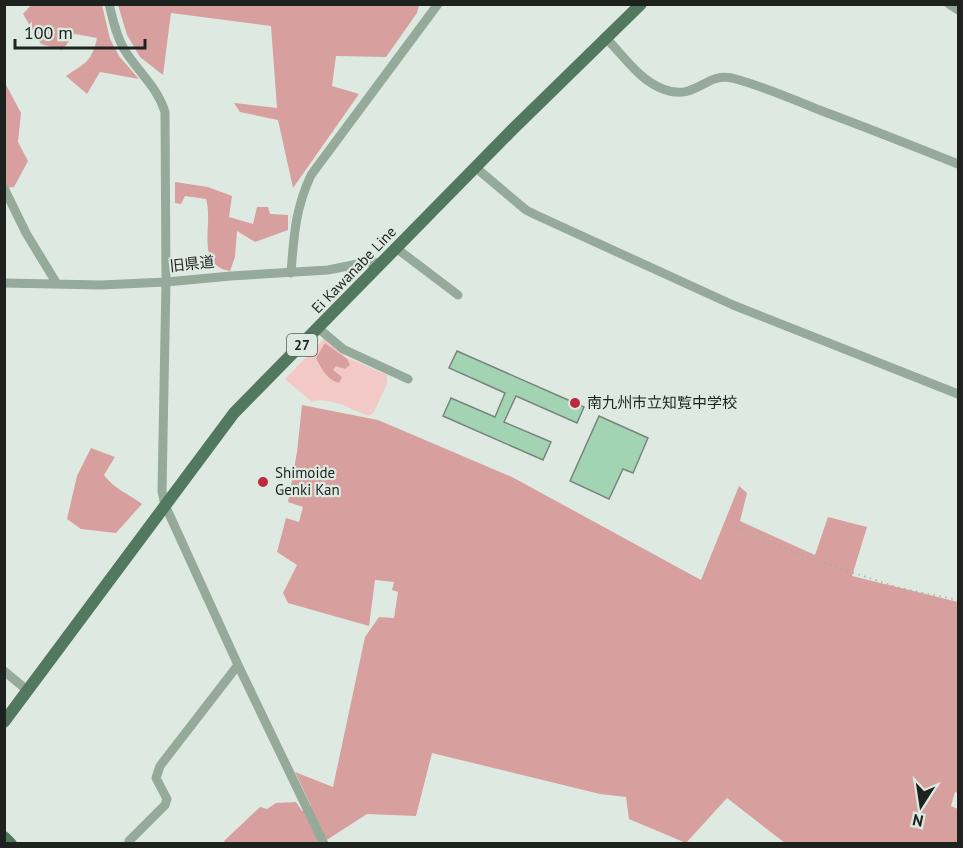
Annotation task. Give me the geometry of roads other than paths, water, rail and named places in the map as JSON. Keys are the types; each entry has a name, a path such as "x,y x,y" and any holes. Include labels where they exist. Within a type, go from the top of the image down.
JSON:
{"main road":[{"name":"Ei Kawanabe Line","path":"4,722 234,413 475,167 641,4"},
{"path":"4,837 11,843"}],"street":[{"path":"109,4 117,35 125,51 155,88 165,112 166,282 162,491 165,505 238,665 324,843"},
{"path":"291,273 295,219 311,175 438,4"},
{"path":"949,4 958,10"},
{"path":"605,38 647,80 662,89 681,93 694,90 723,76 732,78 769,90 958,164"},
{"path":"475,167 525,210 733,305 958,394"},
{"path":"4,188 26,233 57,284"},
{"path":"396,248 458,295"},
{"name":"旧県道","path":"4,283 101,285 166,282 328,270 368,262 381,263"},
{"path":"318,328 343,349 408,379"},
{"path":"130,843 129,841 165,805 167,799 156,778 160,766 238,665"},
{"path":"4,671 27,690"}],"place":[{"name":"南九州市立知覧中学校","path":"575,403"},
{"name":"Shimoide Genki Kan","path":"263,482"}]}
